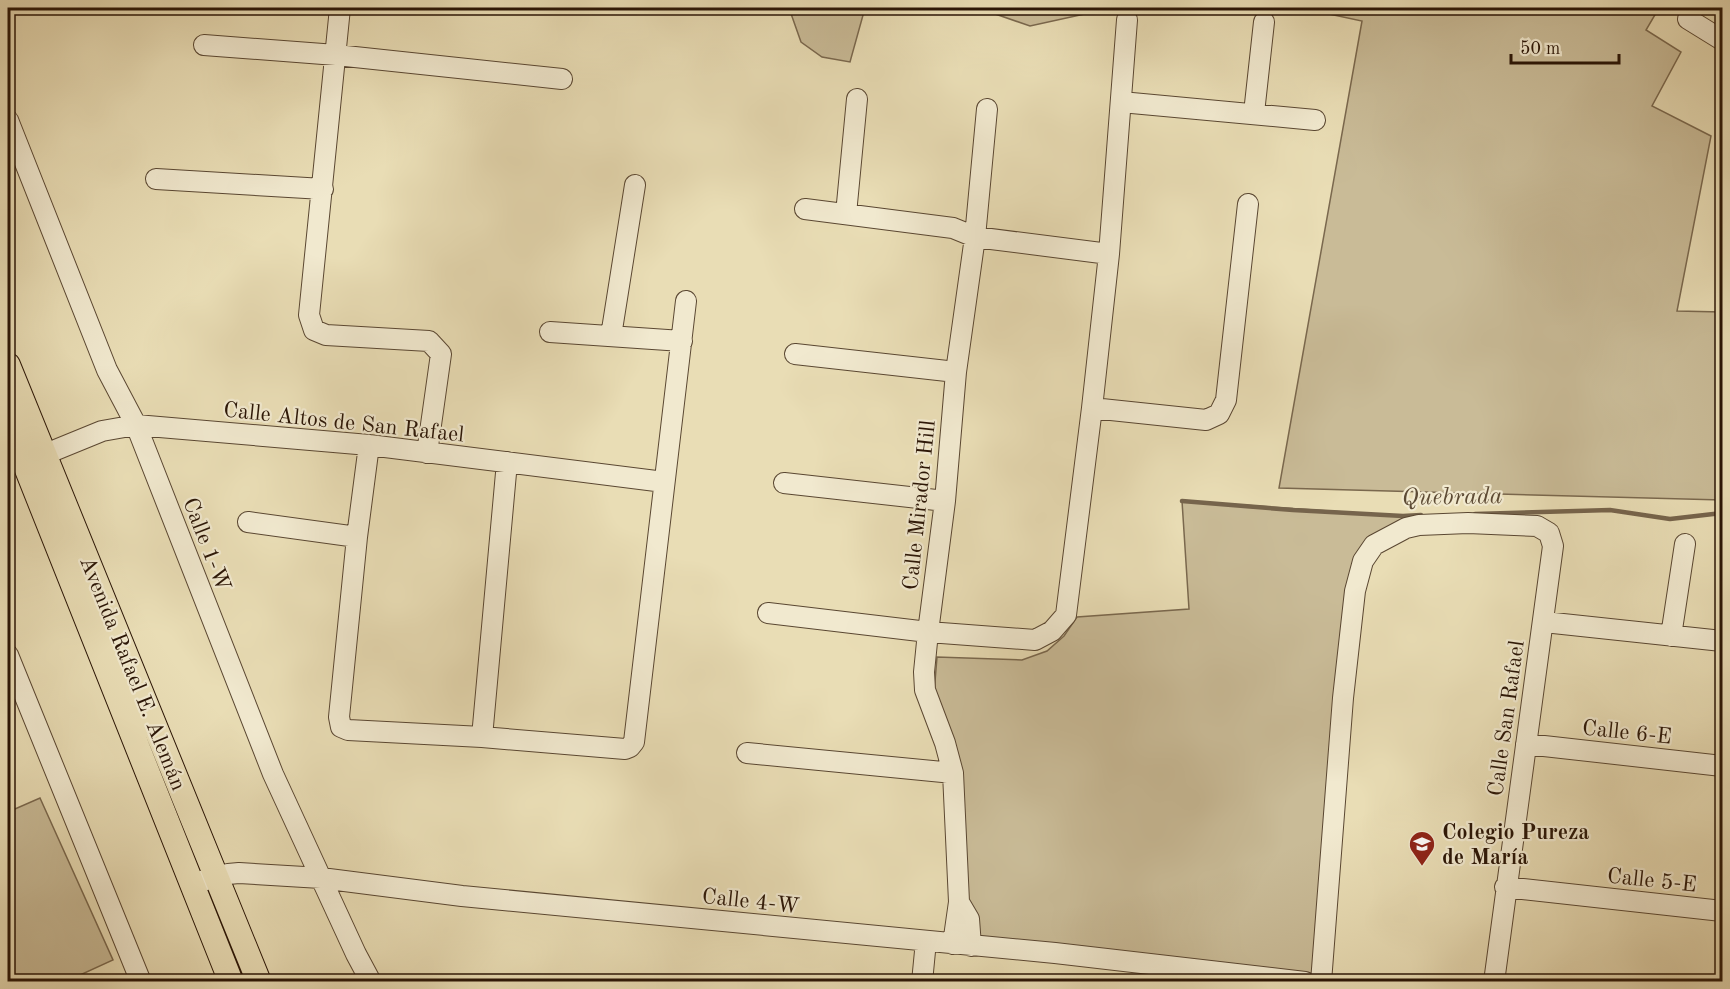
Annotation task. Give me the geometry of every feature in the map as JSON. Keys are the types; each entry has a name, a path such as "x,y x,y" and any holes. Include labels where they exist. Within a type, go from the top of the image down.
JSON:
{"main road":[{"name":"Avenida Rafael E. Alemán","path":"8,365 35,459 231,981"},
{"name":"Avenida Rafael E. Alemán","path":"8,422 35,459 217,877 259,981"}],"street":[{"path":"340,8 309,315 314,330 326,334 429,341 441,354 427,453"},
{"path":"1688,19 1722,40"},
{"path":"768,612 928,632 1035,640 1052,631 1066,615 1092,408 1108,254 1127,20"},
{"path":"1254,113 1264,22"},
{"path":"204,45 336,55 562,79"},
{"path":"846,214 857,99"},
{"path":"1121,102 1315,120"},
{"name":"Calle Mirador Hill","path":"962,945 953,773 945,743 925,690 924,672 945,501 956,372 975,237 987,109"},
{"name":"Calle 1-W","path":"8,120 107,370 136,425 260,743 356,954 371,981"},
{"path":"156,179 323,189"},
{"path":"611,336 635,185"},
{"path":"1092,408 1206,420 1218,414 1226,400 1248,204"},
{"path":"805,209 954,228 975,237 1108,254"},
{"path":"369,445 357,537 339,717 341,727 348,730 482,737 625,749 630,747 634,742 686,301"},
{"path":"550,332 682,341"},
{"path":"795,354 956,372"},
{"name":"Calle Altos de San Rafael","path":"35,459 102,431 136,425 369,445 664,482"},
{"path":"482,737 507,462"},
{"path":"784,483 945,501"},
{"path":"248,522 357,537"},
{"name":"Calle San Rafael","path":"1321,981 1343,698 1355,591 1363,561 1374,545 1406,528 1419,525 1468,523 1537,526 1549,533 1553,546 1494,981"},
{"path":"1671,636 1685,544"},
{"path":"1544,622 1722,641"},
{"path":"10,666 141,981"},
{"name":"Calle 6-E","path":"1526,744 1722,766"},
{"path":"747,753 953,773"},
{"name":"Calle 4-W","path":"194,884 228,873 321,878 462,896 1055,953 1305,981"},
{"name":"Calle 5-E","path":"1505,887 1722,911"},
{"path":"922,981 926,941"}],"shaded area":[{"path":"789,8 865,8 850,62 822,57 801,42"},
{"path":"978,8 1112,8 1030,26"},
{"path":"1301,8 1659,8 1646,30 1681,52 1652,106 1711,136 1677,311 1722,312 1722,500 1279,488 1362,21"},
{"path":"1182,501 1403,516 1406,528 1369,551 1321,981 977,947 933,706 937,657 1022,660 1047,651 1064,636 1077,617 1189,609"},
{"path":"40,798 113,960 67,981 8,981 8,812"}],"waterway":[{"name":"Quebrada","path":"1182,501 1293,510 1421,515"},
{"name":"Quebrada","path":"1475,514 1610,510 1670,519 1722,513"}],"place":[{"name":"Colegio Pureza de María","path":"1422,867"}]}
